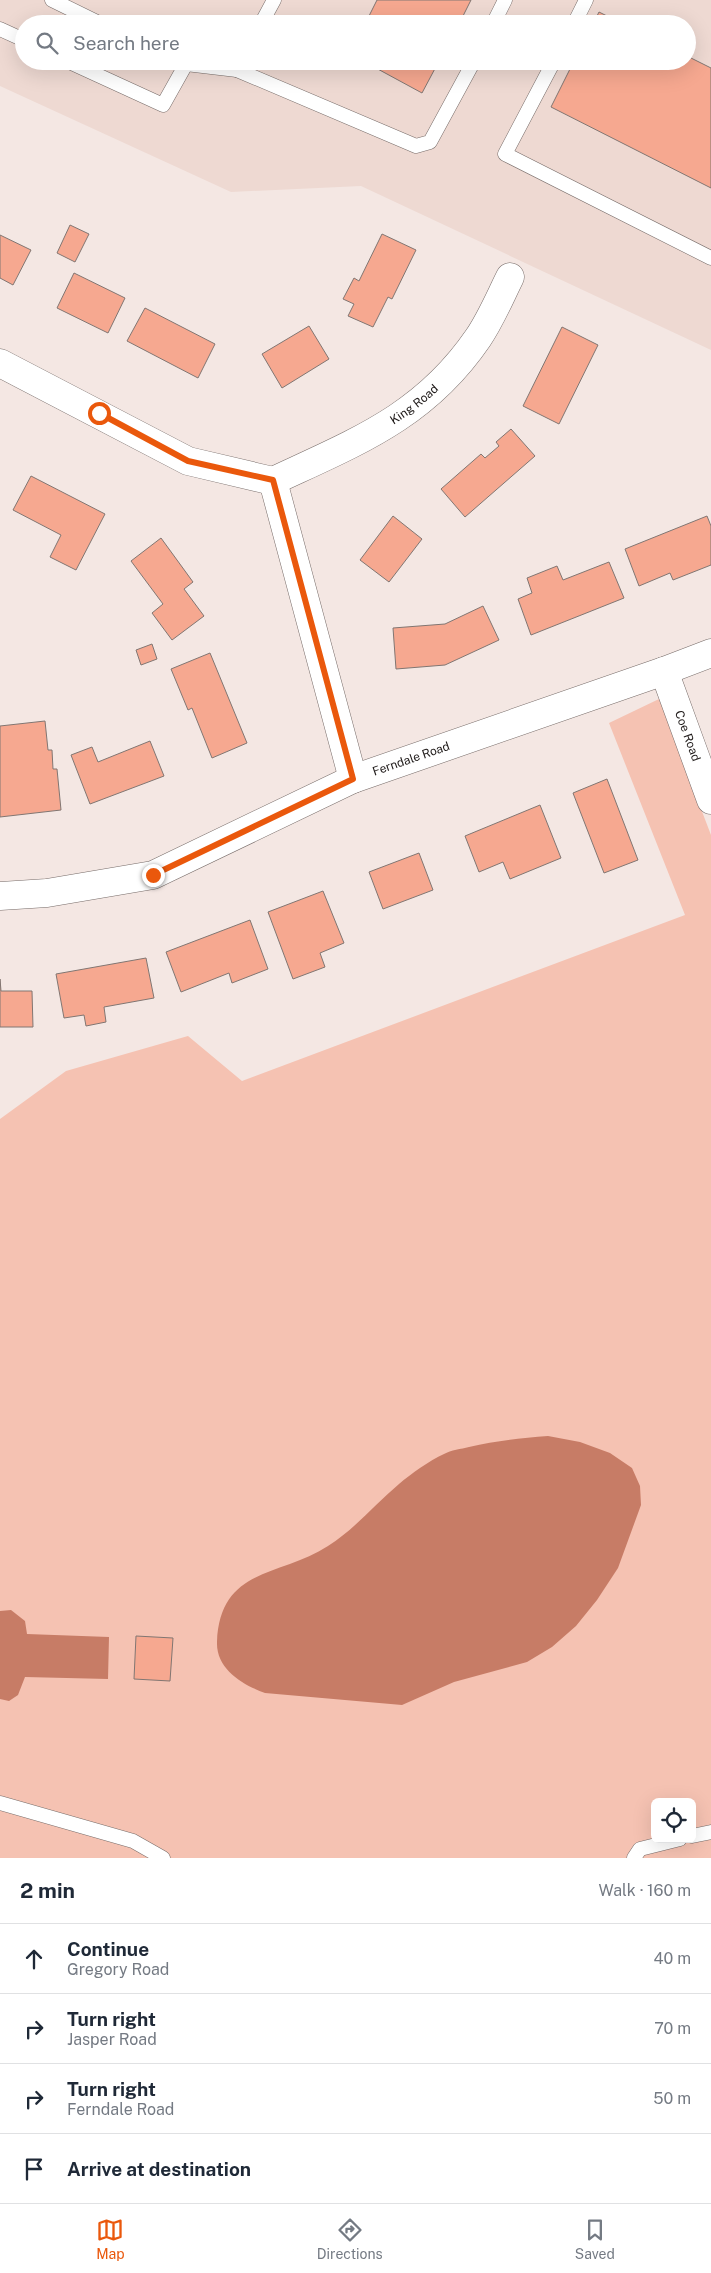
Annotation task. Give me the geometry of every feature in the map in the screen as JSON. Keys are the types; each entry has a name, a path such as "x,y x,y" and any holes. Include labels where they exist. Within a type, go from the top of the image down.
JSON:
{"street":[{"name":"King Road","path":"273,480 378,431 419,403 448,376 479,337 510,277"},
{"path":"0,363 188,461 273,480 353,779"},
{"name":"Ferndale Road","path":"0,896 47,894 153,875 353,779 664,671 711,652"},
{"name":"Coe Road","path":"664,671 711,800"}],"lane":[{"path":"52,0 83,15"},
{"path":"266,15 274,0"},
{"path":"498,15 505,0"},
{"path":"578,15 586,0"},
{"path":"0,29 15,36"},
{"path":"86,70 164,105 179,70"},
{"path":"249,70 416,146 430,142 469,70"},
{"path":"549,70 505,154 711,258"},
{"path":"0,1803 133,1841 163,1858"},
{"path":"696,1835 711,1832"},
{"path":"634,1858 640,1849 664,1843"}],"shaded area":[{"path":"0,0 711,0 711,350 361,186 231,192 0,86"},
{"path":"659,699 711,835 711,1858 0,1858 0,1119 66,1071 188,1036 242,1081 685,915 609,723"},
{"path":"548,1436 580,1442 610,1453 632,1468 640,1486 641,1505 618,1568 597,1600 576,1626 552,1647 527,1662 454,1682 402,1705 265,1693 232,1675 226,1668 218,1652 217,1642 221,1618 229,1600 241,1587 256,1577 310,1556 328,1546 347,1532 404,1480 447,1453 499,1441"},
{"path":"11,1610 25,1621 27,1634 109,1637 108,1679 25,1677 18,1695 9,1701 0,1699 0,1611"}],"building":[{"path":"377,0 471,0 464,15 370,15"},
{"path":"696,60 711,68 711,188 551,107 570,70 696,70"},
{"path":"380,70 434,70 422,93"},
{"path":"70,225 89,234 75,262 57,253"},
{"path":"382,234 416,250 392,299 388,297 373,327 348,316 354,304 343,299 354,278 359,281"},
{"path":"0,235 31,250 13,285 0,278"},
{"path":"74,273 125,298 108,333 57,308"},
{"path":"145,308 215,344 198,378 127,341"},
{"path":"309,326 329,359 282,388 262,354"},
{"path":"562,327 598,345 559,424 523,406"},
{"path":"511,429 535,456 465,517 441,489 481,454 485,458 499,446 496,442"},
{"path":"31,476 105,514 76,570 50,557 61,535 13,510"},
{"path":"393,516 422,539 389,582 360,560"},
{"path":"707,516 711,526 711,565 673,580 670,573 639,586 625,549"},
{"path":"161,538 193,582 184,589 204,616 172,640 152,613 163,604 131,561"},
{"path":"609,562 624,598 531,635 518,599 532,593 527,578 557,566 563,580"},
{"path":"483,606 499,640 445,665 396,669 393,628 445,624"},
{"path":"152,644 157,659 141,665 136,650"},
{"path":"210,653 247,743 212,758 192,708 188,710 171,669"},
{"path":"45,721 48,750 52,750 53,769 57,769 61,810 0,817 0,726"},
{"path":"150,741 164,776 90,804 71,755 92,747 98,762"},
{"path":"607,779 638,860 604,873 573,793"},
{"path":"540,805 561,858 510,879 503,862 479,872 465,836"},
{"path":"419,853 433,890 383,909 369,872"},
{"path":"323,891 344,943 320,953 325,967 293,979 268,912"},
{"path":"250,920 268,969 232,983 229,973 181,992 166,952"},
{"path":"146,958 154,998 104,1007 106,1022 86,1026 84,1015 64,1018 56,974"},
{"path":"0,979 1,991 32,991 33,1027 0,1027"},
{"path":"136,1636 173,1638 170,1681 134,1679"}],"route":[{"path":"99,413 188,461 273,480 353,779 153,875"}]}
